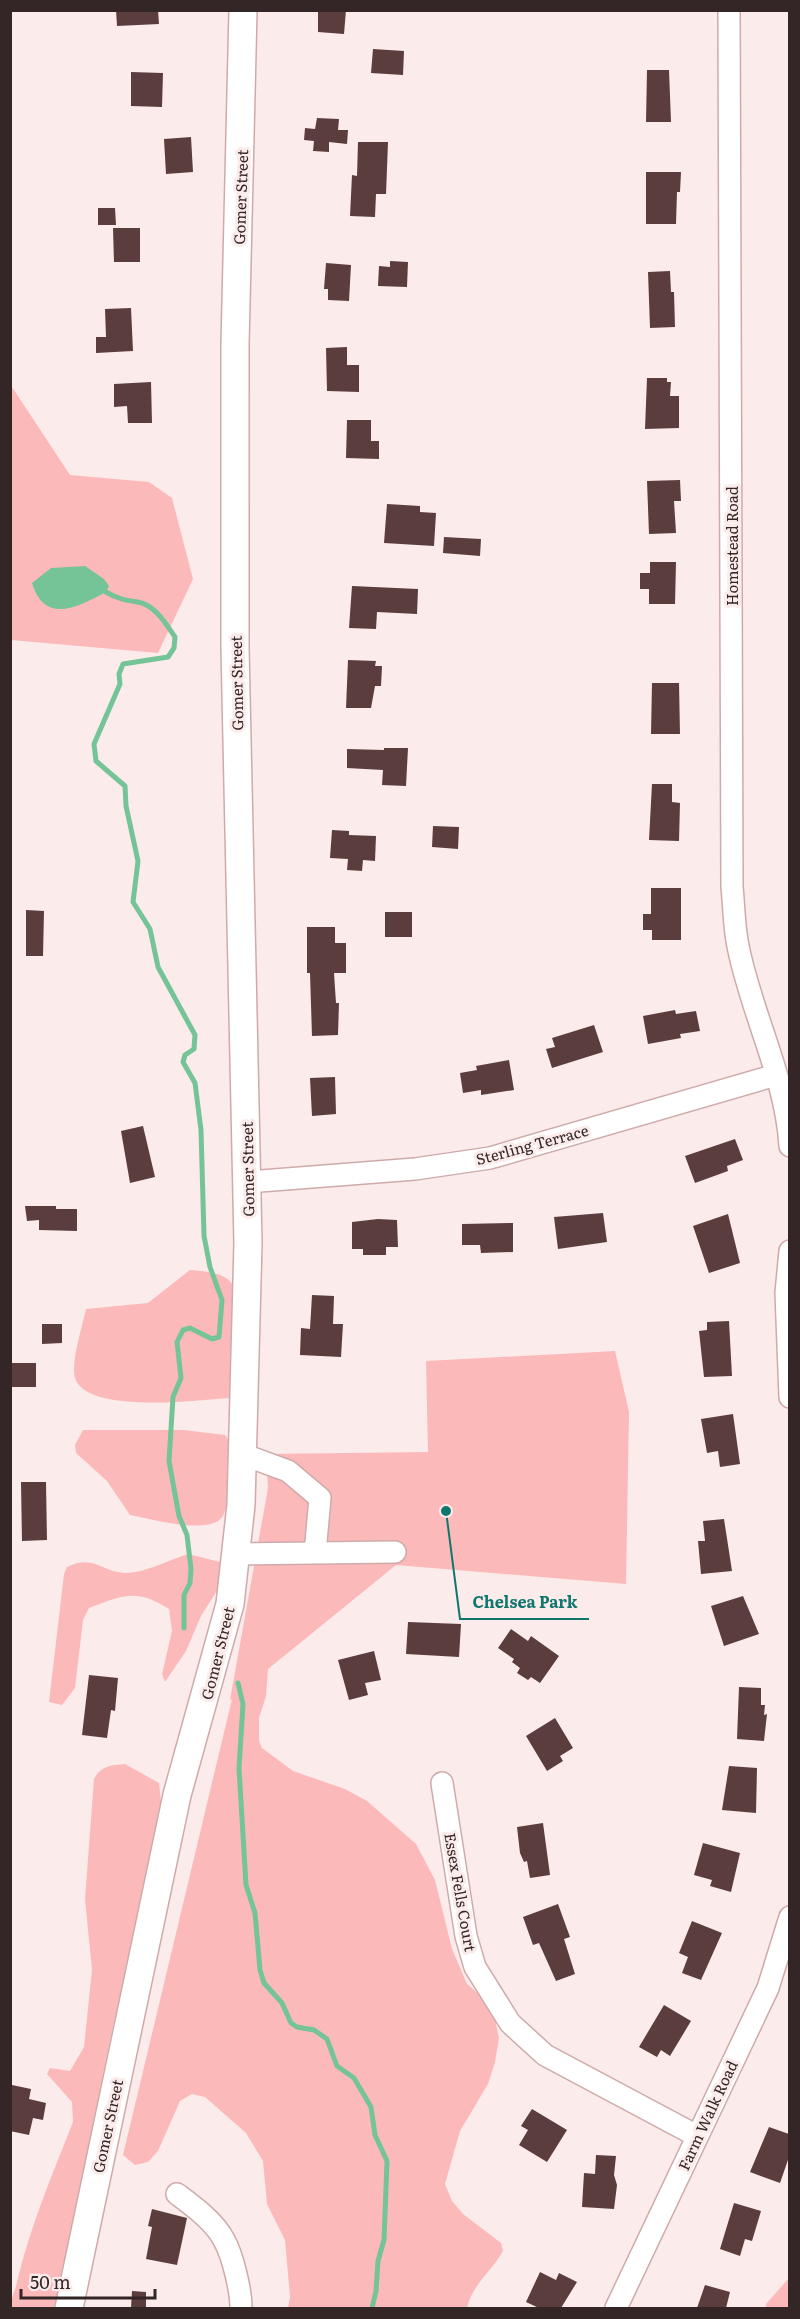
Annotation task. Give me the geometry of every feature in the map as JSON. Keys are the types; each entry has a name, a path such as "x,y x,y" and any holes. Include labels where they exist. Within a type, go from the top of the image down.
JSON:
{"street":[{"name":"Gomer Street","path":"69,2308 177,1795 230,1604 236,1554 242,1454 248,1243 236,648 235,344 243,10"},
{"name":"Homestead Road","path":"729,10 732,887 738,946 776,1075"},
{"name":"Sterling Terrace","path":"247,1182 415,1169 490,1158 776,1075"},
{"path":"776,1075 789,1131 789,1146"},
{"path":"789,1251 786,1293 789,1397"},
{"path":"242,1454 288,1471 320,1498 315,1553"},
{"path":"236,1554 395,1552"},
{"name":"Essex Fells Court","path":"442,1784 466,1936 475,1967 510,2023 545,2055 697,2136"},
{"name":"Farm Walk Road","path":"616,2308 768,1988 789,1917"},
{"path":"177,2194 198,2211 224,2239 241,2297 241,2308"}],"shaded area":[{"path":"10,384 70,475 149,482 172,498 193,579 158,653 11,640"},
{"path":"85,566 104,579 109,586 106,592 74,607 64,609 45,605 32,583 51,568"},
{"path":"190,1270 224,1277 232,1284 237,1295 239,1323 229,1398 141,1402 95,1395 80,1387 74,1373 74,1366 86,1309 148,1303"},
{"path":"615,1351 629,1412 626,1584 396,1565 268,1669 266,1696 259,1718 259,1741 262,1748 293,1771 345,1789 367,1801 416,1844 435,1880 452,1949 467,1984 492,2005 499,2038 488,2084 460,2131 445,2184 452,2201 463,2214 501,2243 503,2251 477,2285 467,2308 288,2308 290,2297 285,2240 267,2204 263,2161 246,2133 205,2097 192,2094 180,2101 158,2151 148,2162 135,2165 123,2155 232,1699 230,1700 268,1488 266,1454 428,1452 426,1361"},
{"path":"83,1430 184,1430 225,1435 234,1448 235,1456 229,1496 223,1516 216,1522 194,1526 130,1515 107,1481 76,1453 75,1445"},
{"path":"188,1554 224,1563 220,1586 201,1616 186,1651 165,1682 162,1674 172,1631 169,1609 148,1598 121,1597 89,1608 83,1620 75,1688 62,1705 49,1702 64,1574 67,1567 84,1562 125,1573 149,1569"},
{"path":"125,1764 159,1783 162,1812 110,2040 56,2308 11,2308 35,2221 73,2122 72,2102 47,2074 50,2068 70,2071 84,2047 92,1970 85,1899 94,1779 100,1771 107,1767"},
{"path":"789,2278 789,2308 766,2308 766,2304"}],"building":[{"path":"116,10 158,10 159,24 117,26"},
{"path":"318,10 346,10 344,34 318,32"},
{"path":"373,49 404,51 403,75 371,73"},
{"path":"647,70 669,70 671,122 646,122"},
{"path":"131,72 163,73 162,107 131,106"},
{"path":"317,118 339,119 338,130 348,130 347,144 329,142 329,152 313,151 314,141 304,140 305,128 315,129"},
{"path":"191,137 193,172 166,174 164,139"},
{"path":"358,142 388,142 386,194 376,194 375,217 350,216 352,175 357,176"},
{"path":"646,172 681,172 680,192 677,192 676,224 646,224"},
{"path":"98,208 115,208 116,225 98,225"},
{"path":"113,228 140,228 140,262 114,262"},
{"path":"390,261 408,262 407,287 378,286 379,266 390,267"},
{"path":"326,263 351,265 349,301 328,300 328,289 324,289"},
{"path":"670,271 671,292 674,292 675,327 650,328 648,272"},
{"path":"131,308 133,351 96,353 96,337 106,337 105,309"},
{"path":"347,347 347,365 359,365 359,392 327,391 326,348"},
{"path":"647,378 667,378 667,382 671,382 670,396 679,396 679,428 645,429"},
{"path":"151,382 152,423 128,423 127,406 114,407 114,384"},
{"path":"347,420 371,420 371,441 379,441 379,459 346,458"},
{"path":"680,480 681,501 674,501 676,533 649,534 647,481"},
{"path":"387,504 420,506 420,512 436,513 434,546 384,543"},
{"path":"444,537 481,539 480,556 443,553"},
{"path":"650,562 676,562 675,604 649,604 649,589 640,589 640,573 650,573"},
{"path":"352,586 418,589 417,614 377,612 376,629 349,628"},
{"path":"348,660 376,661 375,666 382,666 381,686 375,686 371,708 346,708"},
{"path":"652,683 679,683 680,734 651,734"},
{"path":"384,748 408,748 406,786 382,785 383,770 347,768 347,749 384,750"},
{"path":"652,784 672,784 672,802 680,803 679,841 649,840"},
{"path":"433,826 459,827 458,849 432,847"},
{"path":"332,830 349,831 349,835 376,836 375,861 363,860 362,871 347,870 348,859 330,858"},
{"path":"651,888 681,888 681,940 652,940 652,930 643,930 643,914 651,914"},
{"path":"26,910 44,911 43,956 26,956"},
{"path":"385,912 412,912 412,937 385,937"},
{"path":"307,927 335,927 335,943 346,943 346,973 334,973 336,1003 339,1003 338,1035 312,1036 310,973 307,973"},
{"path":"675,1010 676,1014 696,1011 700,1031 680,1034 681,1038 648,1044 643,1016"},
{"path":"594,1025 603,1052 552,1068 546,1049 555,1047 552,1038"},
{"path":"509,1060 514,1090 481,1095 481,1090 463,1093 460,1073 477,1070 476,1066"},
{"path":"335,1077 336,1114 312,1116 310,1078"},
{"path":"143,1126 155,1177 130,1183 121,1131"},
{"path":"735,1139 743,1160 727,1166 728,1171 695,1183 685,1156"},
{"path":"25,1206 77,1209 77,1231 39,1230 39,1220 27,1221"},
{"path":"603,1213 607,1242 558,1249 554,1217"},
{"path":"728,1214 740,1263 709,1273 693,1226"},
{"path":"378,1219 397,1220 398,1247 386,1247 386,1255 363,1255 363,1249 352,1249 352,1222"},
{"path":"513,1223 513,1252 481,1253 480,1245 462,1245 462,1224"},
{"path":"312,1295 334,1296 333,1324 343,1324 341,1357 300,1355 301,1328 310,1329"},
{"path":"729,1321 732,1376 704,1377 699,1331 707,1330 707,1322"},
{"path":"42,1324 62,1324 62,1343 42,1344"},
{"path":"10,1363 36,1363 36,1387 10,1387"},
{"path":"733,1414 740,1464 720,1467 718,1451 707,1453 701,1419"},
{"path":"21,1482 46,1482 47,1540 22,1541"},
{"path":"724,1519 732,1571 701,1574 698,1541 705,1541 703,1521"},
{"path":"743,1596 759,1634 724,1646 711,1606"},
{"path":"408,1622 461,1624 459,1657 406,1654"},
{"path":"511,1629 528,1641 531,1636 559,1656 540,1683 531,1677 528,1680 517,1673 520,1668 512,1662 514,1659 498,1648"},
{"path":"374,1651 381,1680 365,1683 368,1695 349,1700 338,1660"},
{"path":"89,1675 118,1678 115,1711 111,1710 107,1738 82,1735"},
{"path":"739,1687 761,1688 761,1705 765,1705 764,1715 767,1714 764,1741 737,1739"},
{"path":"555,1718 573,1748 560,1756 563,1761 547,1771 526,1736"},
{"path":"729,1766 757,1768 756,1813 722,1810"},
{"path":"543,1823 550,1875 530,1878 527,1861 524,1862 520,1853 517,1827"},
{"path":"703,1843 740,1853 731,1892 710,1886 712,1880 694,1875"},
{"path":"558,1904 570,1937 564,1939 575,1974 556,1981 539,1943 533,1945 523,1917"},
{"path":"692,1921 722,1933 701,1980 682,1973 688,1957 679,1953"},
{"path":"664,2005 691,2021 670,2056 661,2050 657,2057 639,2047"},
{"path":"12,2085 31,2089 29,2099 46,2103 43,2120 33,2118 29,2135 10,2131"},
{"path":"532,2109 567,2130 547,2162 519,2145 528,2130 521,2126"},
{"path":"769,2127 789,2134 789,2157 780,2183 750,2172"},
{"path":"596,2155 616,2156 614,2175 617,2185 614,2209 582,2207 584,2173 595,2174"},
{"path":"734,2203 761,2211 752,2241 745,2239 740,2256 720,2249"},
{"path":"152,2209 187,2218 177,2265 146,2259 152,2227 148,2226"},
{"path":"540,2272 556,2280 559,2273 577,2282 561,2308 539,2308 526,2302"},
{"path":"705,2285 730,2292 726,2308 697,2308"},
{"path":"132,2291 146,2292 146,2308 131,2308"}],"waterway":[{"path":"106,592 118,598 150,607 160,616 175,637 174,648 168,657 123,664 119,674 120,684 94,744 96,761 125,786 126,806 138,861 133,902 150,929 158,967 195,1035 194,1049 185,1055 183,1062 195,1083 201,1130 204,1236 210,1267 222,1300 219,1337 212,1339 190,1328 183,1330 177,1342 181,1378 173,1397 169,1461 179,1516 187,1535 191,1569 190,1583 184,1595 184,1628"},
{"path":"238,1683 243,1704 239,1768 246,1885 255,1913 260,1970 264,1983 282,2003 291,2023 297,2027 314,2030 327,2039 337,2066 354,2078 371,2107 375,2135 387,2161 384,2240 378,2261 376,2291 372,2308"}],"place":[{"name":"Chelsea Park","path":"446,1511"}]}
